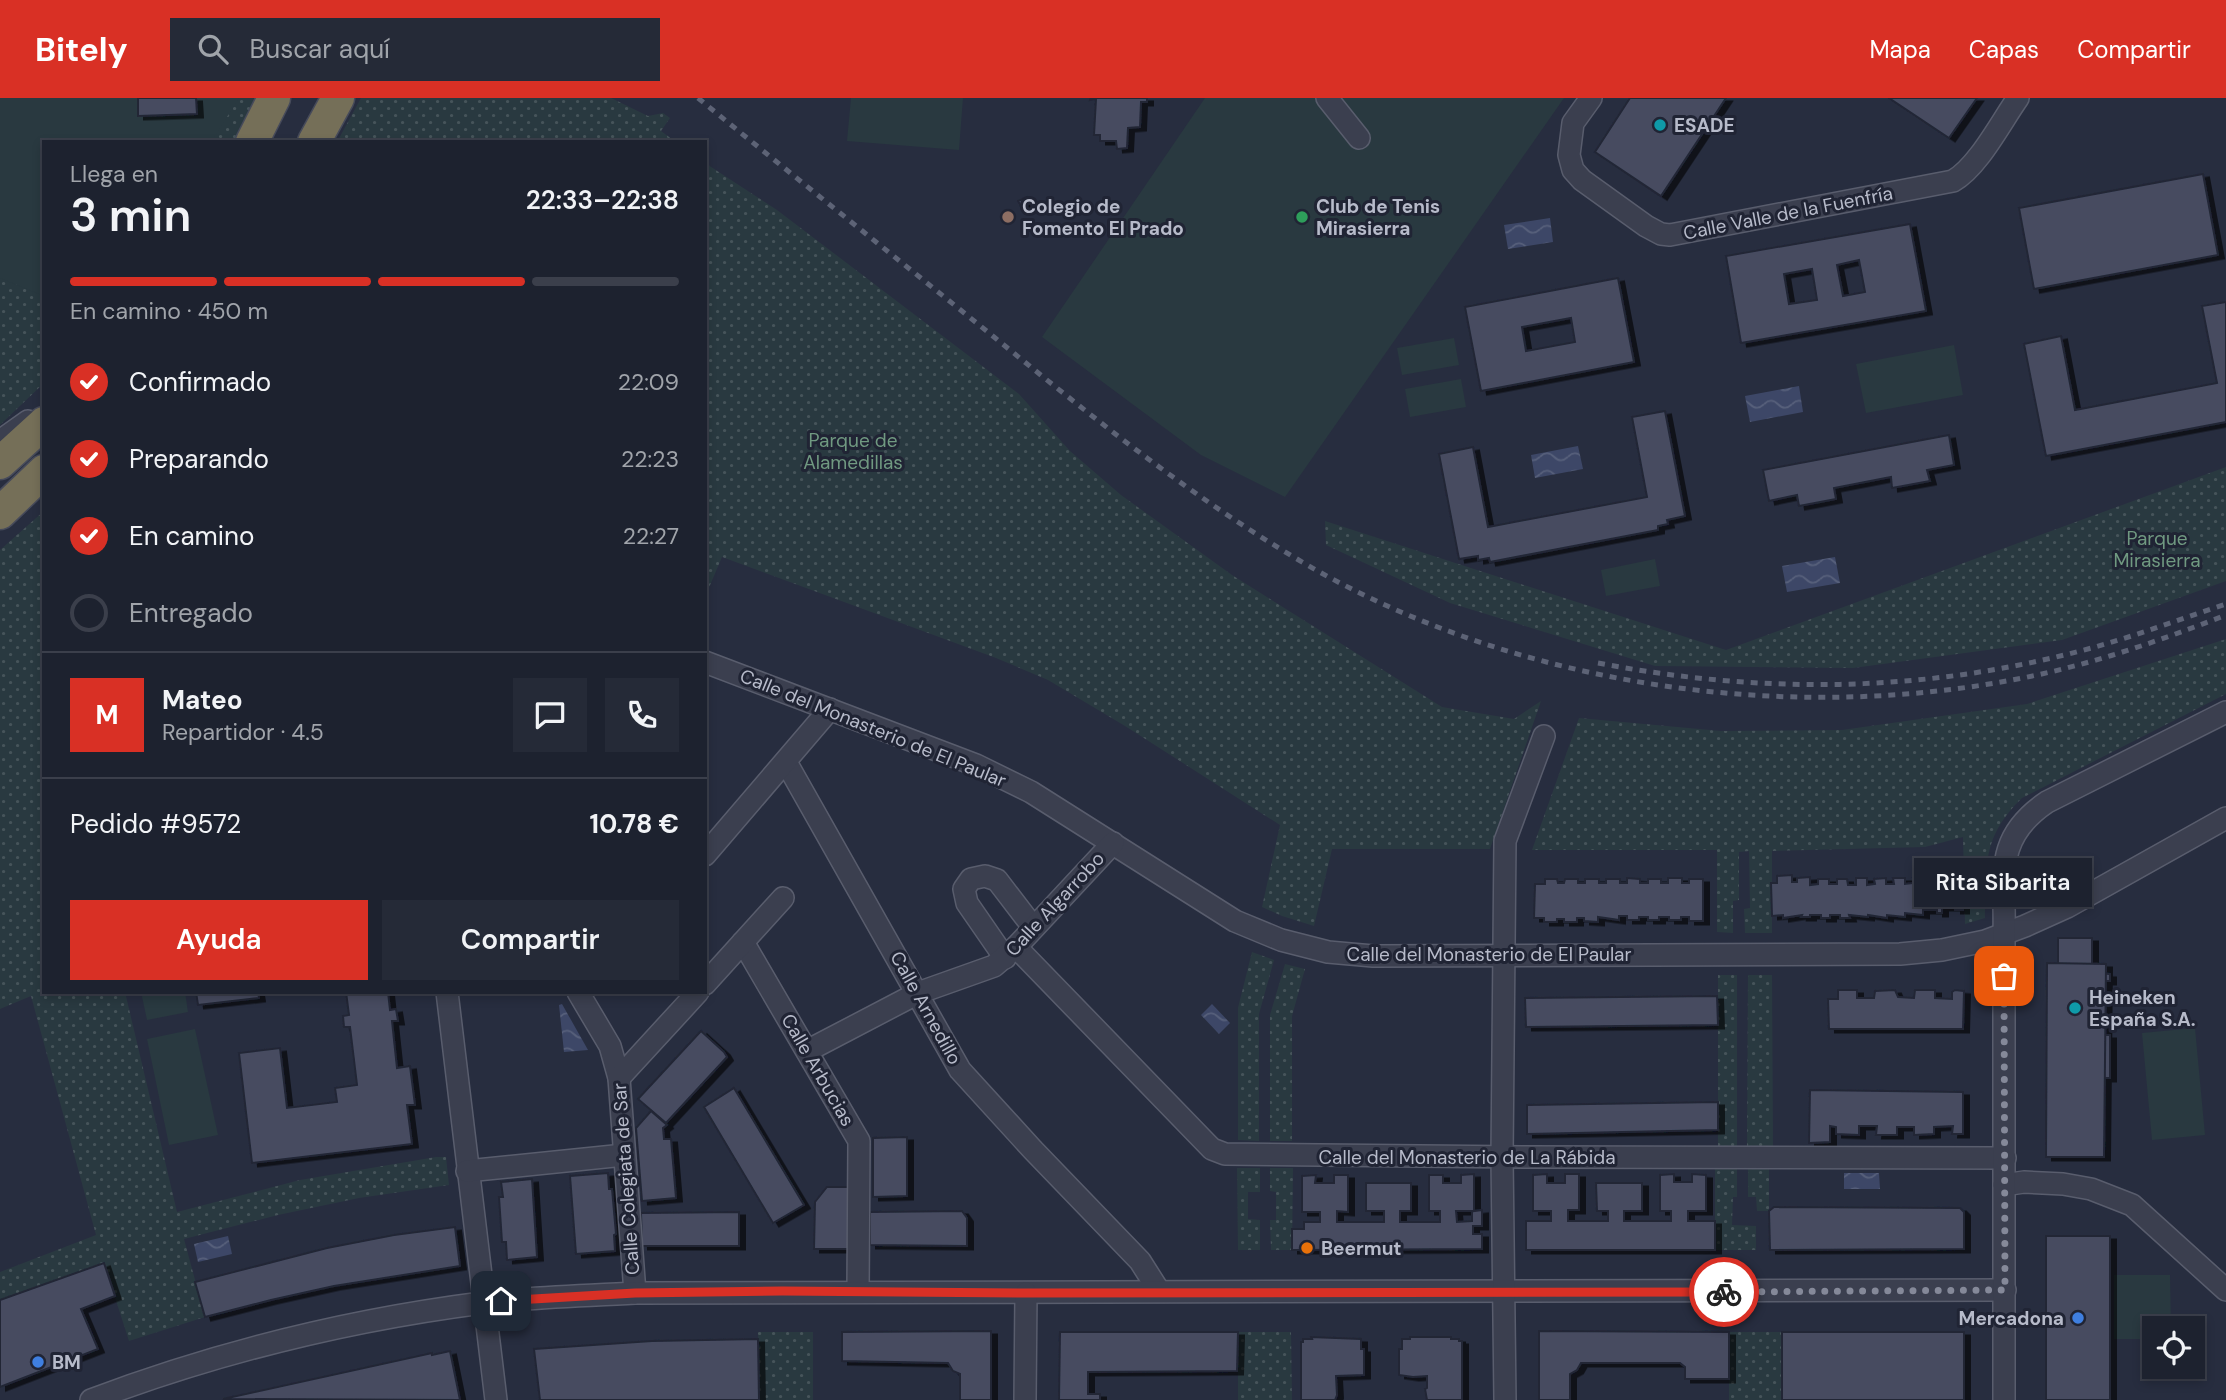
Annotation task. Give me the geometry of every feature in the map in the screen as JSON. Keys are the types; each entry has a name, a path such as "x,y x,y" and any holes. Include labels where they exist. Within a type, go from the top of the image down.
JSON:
{"highway":[{"path":"252,140 274,98"},
{"path":"266,140 287,98"},
{"path":"297,140 318,98"},
{"path":"315,140 338,98"},
{"path":"0,464 42,425"},
{"path":"0,513 42,473"}],"street":[{"path":"1327,98 1359,138"},
{"name":"Calle Valle de la Fuenfría","path":"1591,98 1573,123 1569,155 1573,170 1582,180 1646,226 1661,234 1671,235 1953,181 1964,175 1976,160 2018,98"},
{"path":"0,441 27,421 42,417"},
{"name":"Calle del Monasterio de El Paular","path":"707,663 976,765 1031,792 1235,921 1281,940 1328,952 1373,956 1900,954 1942,950 2004,935 2067,907 2226,818"},
{"path":"707,853 830,709"},
{"path":"2004,1400 2006,854 2023,820 2047,802 2226,712"},
{"path":"1505,1400 1502,1157 1505,841 1544,736"},
{"name":"Calle Arnedillo","path":"786,762 960,1070 1140,1261 1159,1291"},
{"name":"Calle Algarrobo","path":"807,1051 918,993 995,966 1112,843"},
{"name":"Calle del Monasterio de La Rábida","path":"1033,927 998,880 985,876 971,879 964,889 967,903 1010,953 1208,1145 1225,1154 2005,1158"},
{"path":"707,982 783,898"},
{"name":"Calle Arbucias","path":"743,942 859,1141 858,1291"},
{"path":"447,994 496,1400"},
{"name":"Calle Colegiata de Sar","path":"581,994 610,1046 619,1078 635,1293"},
{"path":"619,1078 696,994"},
{"path":"467,1171 624,1155"},
{"path":"2004,1185 2024,1182 2063,1184 2091,1189 2132,1205 2226,1290"},
{"path":"91,1400 152,1377 278,1341 361,1324 484,1303 635,1293 2005,1290"},
{"path":"1026,1293 1026,1400"}],"green space":[{"path":"0,98 258,98 238,140 42,140 42,385 0,425"},
{"path":"0,98 239,98 212,140 42,140 42,295 0,278"},
{"path":"361,98 611,98 648,116 663,113 670,118 661,131 673,140 338,140"},
{"path":"851,98 963,98 959,150 847,141"},
{"name":"Club de Tenis Mirasierra","path":"1205,98 1564,98 1285,497 1201,455 1042,337"},
{"name":"Parque de Alamedillas","path":"707,164 777,210 1019,394 1070,451 1121,495 1232,575 1442,707 1514,719 1541,701 1490,849 1332,849 1314,926 1262,907 1280,825 1125,726 1048,680 996,658 722,557 707,592"},
{"path":"1454,338 1459,365 1402,375 1397,348"},
{"path":"1954,345 1963,395 1866,413 1856,364"},
{"path":"1461,379 1466,407 1410,417 1405,389"},
{"name":"Parque Mirasierra","path":"2226,467 2226,581 2062,640 1853,668 1655,666 1450,603 1326,545 1325,521 1726,650"},
{"path":"42,513 42,994 125,994 177,1212 300,1180 446,1157 449,1185 359,1198 184,1239 205,1317 129,1341 104,1263 0,1300 0,1272 96,1235 31,996 0,1009 0,550"},
{"path":"1655,559 1660,586 1606,596 1601,570"},
{"path":"2226,639 2226,694 2022,798 2009,812 1999,826 1989,853 1985,918 1965,924 1963,837 1925,847 1772,851 1772,933 1745,933 1744,909 1750,908 1749,851 1739,852 1739,900 1733,901 1733,933 1717,932 1717,850 1532,850 1579,718 1721,731 1842,730 2027,704"},
{"path":"1252,952 1274,960 1259,1014 1259,1141 1238,1140 1238,1008"},
{"path":"1285,964 1305,969 1292,1016 1292,1141 1270,1141 1270,1015"},
{"path":"1718,975 1737,975 1737,1149 1718,1149"},
{"path":"1748,975 1772,975 1773,1149 1747,1149"},
{"path":"141,994 185,994 188,1012 147,1020"},
{"path":"2195,1028 2205,1135 2152,1140 2142,1033"},
{"path":"195,1029 218,1135 169,1145 147,1039"},
{"path":"1237,1168 1260,1168 1260,1192 1248,1192 1248,1219 1260,1220 1260,1250 1238,1250"},
{"path":"1270,1168 1293,1168 1292,1250 1271,1250 1270,1220 1276,1220 1276,1192 1270,1191"},
{"path":"1715,1168 1737,1168 1737,1197 1733,1197 1732,1225 1756,1226 1756,1250 1715,1250"},
{"path":"1748,1168 1769,1168 1769,1211 1757,1211 1756,1197 1748,1197"},
{"path":"2114,1275 2170,1275 2171,1316 2142,1316 2142,1339 2114,1339"},
{"path":"758,1332 813,1332 813,1400 759,1400"},
{"path":"1238,1332 1291,1332 1292,1400 1238,1400"},
{"path":"1729,1332 1782,1332 1782,1400 1729,1400"}],"water":[{"path":"1550,218 1553,242 1508,249 1504,225"},
{"path":"1799,386 1803,412 1750,422 1745,396"},
{"path":"1578,446 1583,469 1535,478 1531,455"},
{"path":"1835,557 1840,583 1787,592 1782,566"},
{"path":"562,1004 588,1050 564,1052 559,1005"},
{"path":"1212,1004 1230,1023 1219,1034 1201,1015"},
{"path":"1844,1173 1879,1173 1880,1189 1844,1189"},
{"path":"228,1236 232,1254 198,1262 194,1244"}],"building":[{"path":"138,98 196,98 197,114 138,116"},
{"path":"1091,98 1147,98 1147,102 1141,102 1140,127 1128,128 1127,148 1117,149 1116,141 1100,141 1100,135 1094,135 1096,99 1090,100"},
{"name":"ESADE","path":"1630,98 1726,98 1661,196 1595,152"},
{"path":"1889,98 1977,98 1949,138"},
{"path":"2203,174 2218,255 2034,289 2019,208"},
{"path":"1027,197 1030,203 1022,208 1018,201"},
{"path":"1910,224 1926,311 1741,343 1726,256","holes":["1859,260 1865,292 1843,296 1837,265","1812,269 1817,300 1789,304 1784,274"]},
{"path":"1618,278 1634,362 1481,391 1465,307","holes":["1571,318 1575,342 1526,351 1522,327"]},
{"path":"2226,302 2226,422 2046,456 2024,344 2061,336 2075,410 2217,383 2202,306"},
{"path":"1665,411 1685,516 1667,520 1668,524 1658,526 1658,530 1490,562 1489,558 1478,560 1478,556 1459,559 1439,454 1473,447 1488,527 1647,497 1632,417"},
{"path":"1949,435 1954,465 1927,470 1930,481 1892,488 1891,477 1834,488 1836,499 1799,506 1797,495 1769,501 1763,470"},
{"path":"1951,873 1963,873 1963,910 1942,907 1942,913 1937,913 1937,910 1923,910 1923,915 1905,913 1905,917 1887,915 1887,918 1868,915 1849,915 1850,918 1840,918 1840,915 1830,915 1830,918 1821,918 1821,915 1783,918 1783,915 1772,916 1771,883 1777,883 1777,876 1792,875 1792,882 1797,882 1797,878 1810,877 1810,885 1818,884 1818,879 1829,879 1829,884 1837,884 1837,879 1847,879 1848,885 1856,885 1856,878 1867,878 1867,885 1875,884 1874,879 1886,878 1886,884 1894,884 1893,878 1905,878 1905,884 1914,883 1913,878 1924,878 1924,882 1932,882 1932,876 1951,879"},
{"path":"1627,878 1640,879 1640,883 1648,883 1648,879 1661,879 1661,883 1668,883 1668,878 1682,878 1682,883 1689,883 1689,879 1703,879 1703,921 1689,921 1689,917 1681,917 1681,920 1659,917 1659,920 1648,920 1648,917 1639,917 1639,920 1627,920 1627,916 1619,916 1619,920 1598,917 1598,922 1577,918 1577,922 1557,919 1557,922 1544,922 1544,918 1534,918 1535,884 1545,884 1545,879 1557,879 1558,883 1564,883 1565,879 1578,879 1578,883 1585,883 1585,879 1599,879 1599,883 1606,883 1606,879 1620,879 1620,883 1627,883"},
{"name":"Heineken España S.A.","path":"2058,938 2092,938 2092,973 2110,974 2110,981 2092,981 2092,1035 2110,1035 2110,1078 2092,1078 2093,1126 2057,1126 2057,1131 2046,1131 2046,1111 2058,1111"},
{"path":"2047,963 2106,964 2104,1157 2046,1157"},
{"path":"1838,990 1857,990 1857,998 1874,998 1875,991 1895,990 1898,997 1914,998 1915,990 1935,990 1935,998 1952,999 1952,992 1955,990 1964,991 1963,1029 1829,1029 1828,999 1838,999"},
{"path":"196,994 258,994 259,998 198,1005"},
{"path":"346,994 388,994 390,1010 396,1009 398,1021 392,1021 397,1068 410,1066 415,1105 407,1105 412,1144 252,1163 239,1053 280,1048 287,1108 337,1102 335,1088 357,1085 350,1027 344,1027 343,1016 349,1015"},
{"path":"1717,996 1718,1025 1526,1027 1525,998"},
{"path":"701,1031 727,1057 666,1123 638,1099"},
{"path":"734,1088 804,1205 773,1223 704,1107"},
{"path":"1810,1090 1963,1092 1963,1134 1952,1134 1953,1126 1934,1127 1934,1134 1914,1135 1914,1127 1897,1127 1897,1135 1876,1135 1877,1126 1859,1126 1859,1135 1836,1134 1836,1127 1830,1126 1830,1142 1809,1143"},
{"path":"1718,1102 1718,1130 1527,1134 1527,1105"},
{"path":"651,1111 667,1125 663,1128 664,1139 671,1139 676,1198 642,1201 636,1128"},
{"path":"907,1137 907,1196 873,1197 873,1138"},
{"path":"608,1173 609,1189 612,1189 615,1251 576,1254 570,1176"},
{"path":"1474,1174 1474,1211 1482,1210 1482,1226 1473,1226 1473,1234 1482,1234 1482,1249 1292,1250 1292,1229 1304,1229 1304,1222 1320,1222 1320,1212 1302,1212 1302,1176 1316,1175 1315,1183 1334,1183 1334,1175 1348,1175 1348,1212 1337,1211 1337,1222 1384,1222 1384,1211 1366,1211 1366,1183 1411,1183 1411,1211 1400,1211 1400,1222 1440,1222 1440,1211 1429,1211 1429,1175 1443,1175 1443,1183 1461,1183 1461,1175","holes":["1456,1211 1472,1211 1472,1221 1457,1222"]},
{"path":"1547,1174 1547,1183 1565,1183 1565,1174 1579,1174 1579,1210 1568,1210 1568,1221 1608,1221 1608,1211 1597,1211 1596,1183 1642,1183 1642,1211 1624,1211 1624,1221 1671,1221 1671,1211 1660,1211 1660,1175 1674,1174 1674,1182 1692,1182 1692,1174 1706,1175 1706,1211 1688,1211 1688,1221 1715,1221 1715,1250 1526,1250 1526,1221 1551,1221 1551,1211 1533,1211 1533,1175"},
{"path":"532,1179 537,1257 507,1260 506,1242 502,1242 499,1197 503,1197 501,1182"},
{"path":"827,1187 848,1187 848,1249 814,1249 815,1202"},
{"path":"1774,1207 1960,1208 1964,1212 1964,1249 1770,1250 1769,1211"},
{"path":"962,1211 967,1218 967,1246 870,1245 870,1212"},
{"path":"739,1212 739,1246 642,1246 641,1213"},
{"path":"455,1227 460,1266 334,1286 205,1317 195,1282 327,1248"},
{"name":"Mercadona","path":"2046,1236 2110,1236 2110,1400 2046,1400"},
{"path":"104,1263 115,1296 81,1309 98,1349 0,1387 0,1300"},
{"path":"991,1331 991,1400 960,1400 960,1374 953,1371 948,1363 842,1361 842,1332"},
{"path":"1539,1331 1729,1332 1729,1379 1685,1379 1685,1367 1680,1363 1581,1363 1577,1370 1570,1374 1570,1400 1539,1400"},
{"path":"1060,1332 1238,1332 1237,1371 1088,1372 1088,1394 1100,1394 1100,1400 1059,1400"},
{"path":"1782,1332 1964,1332 1964,1400 1782,1400"},
{"path":"1311,1337 1361,1339 1361,1349 1364,1349 1364,1375 1336,1376 1335,1400 1301,1400 1301,1342 1303,1339 1312,1339"},
{"path":"1451,1337 1462,1341 1462,1400 1427,1400 1427,1376 1399,1375 1399,1349 1402,1349 1402,1339"},
{"path":"758,1339 759,1400 540,1400 534,1349 652,1341"},
{"path":"450,1351 460,1400 223,1399 432,1353"}],"railway":[{"path":"698,98 1071,400 1231,518 1316,570 1398,611 1485,644 1575,669 1667,686 1760,696 1854,697 1946,690 2037,675 2133,649 2226,615"},
{"path":"1598,663 1719,680 1780,684 1900,681 1960,675 2080,651 2226,604"}],"way so far":[{"path":"1724,1292 2005,1290 2004,976"}],"place":[{"name":"ESADE","path":"1660,125"},
{"name":"Colegio de Fomento El Prado","path":"1008,217"},
{"name":"Club de Tenis Mirasierra","path":"1302,217"},
{"name":"Rita Sibarita","path":"2004,976"},
{"name":"Heineken España S.A.","path":"2075,1008"},
{"name":"Beermut","path":"1307,1248"},
{"name":"Mercadona","path":"2078,1318"},
{"name":"BM","path":"38,1362"}],"route":[{"path":"501,1301 635,1293 782,1291 1724,1292"}]}
